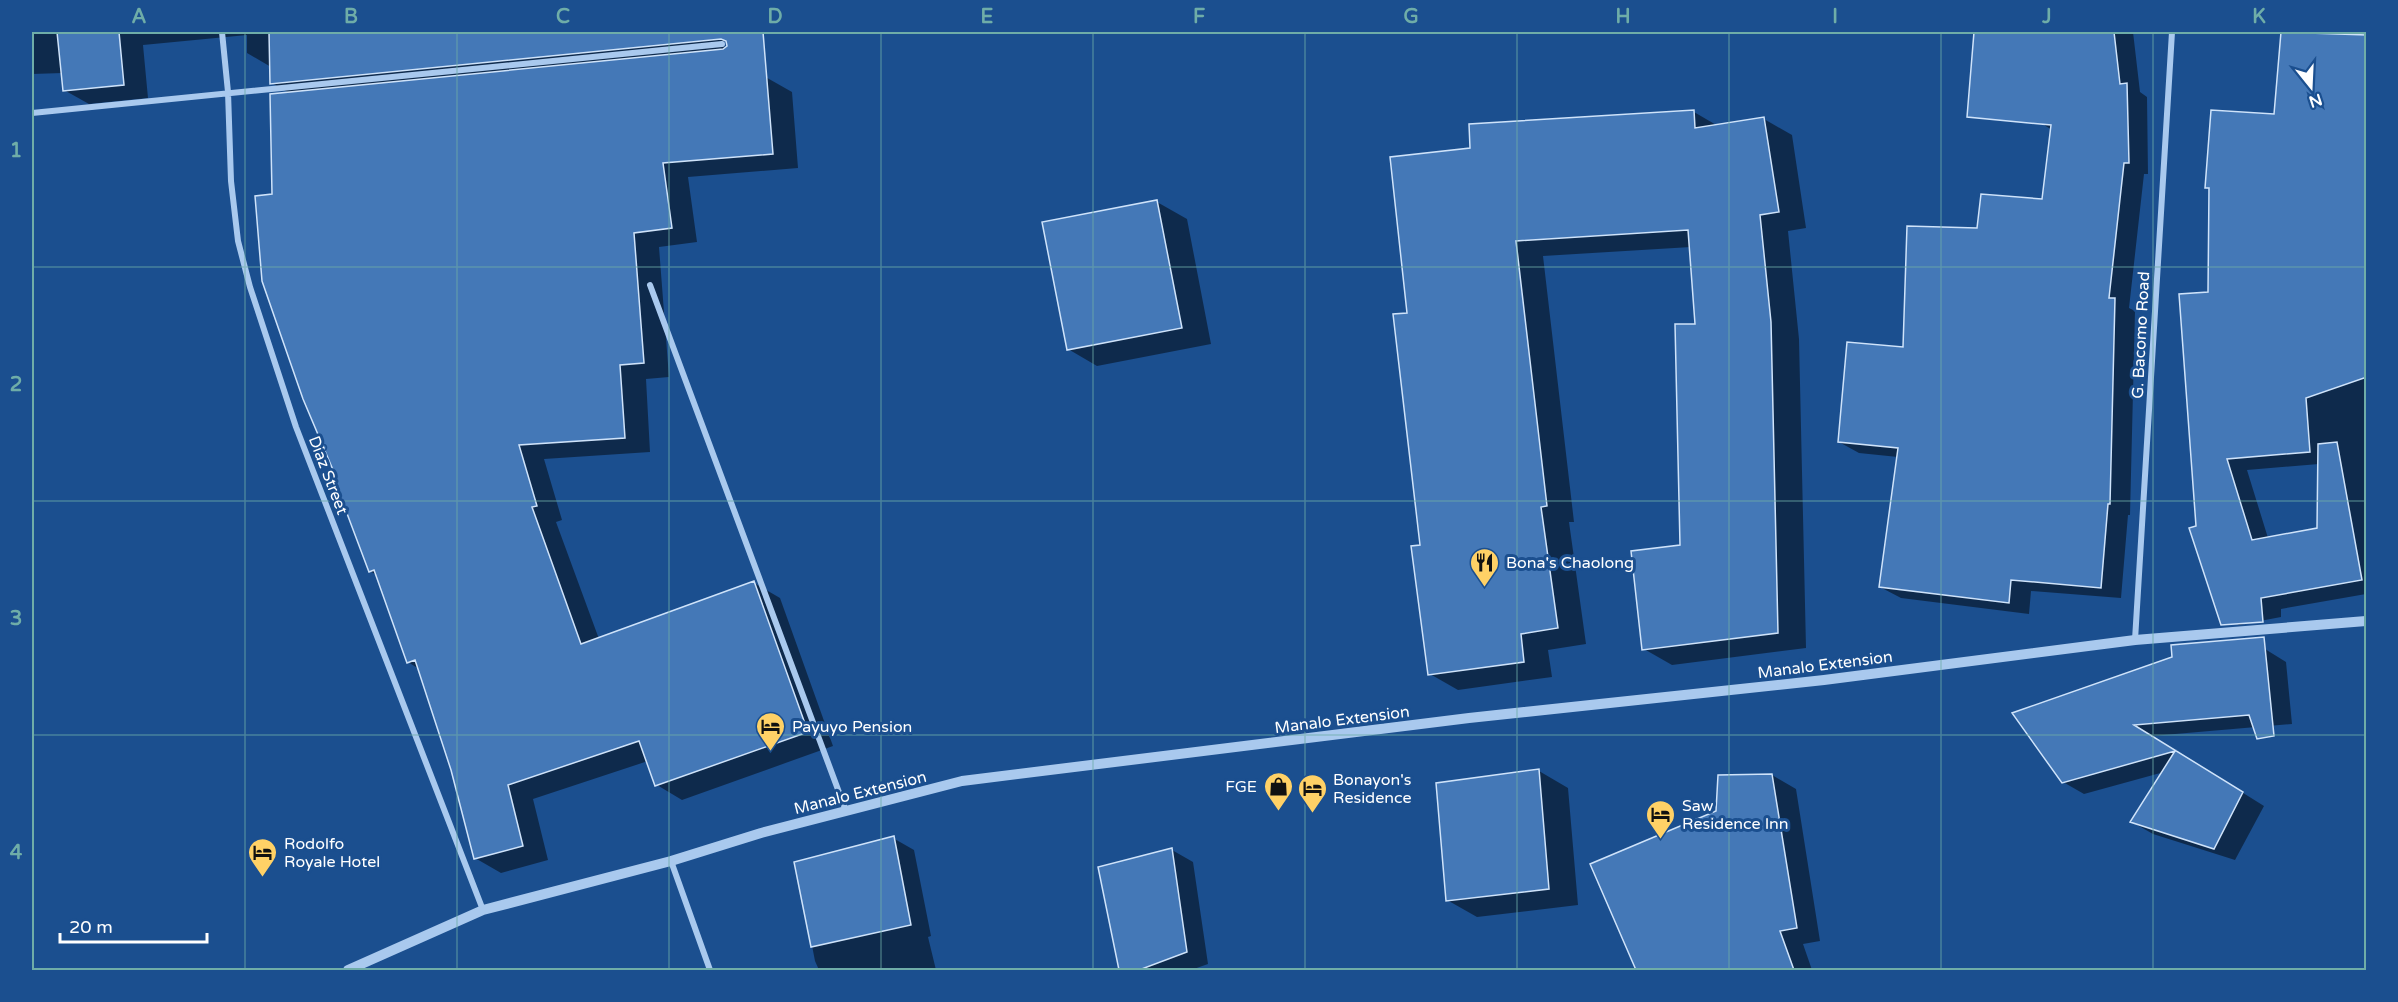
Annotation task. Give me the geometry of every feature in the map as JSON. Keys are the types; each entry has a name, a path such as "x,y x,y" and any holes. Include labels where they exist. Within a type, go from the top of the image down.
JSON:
{"street":[{"name":"Diaz Street","path":"222,32 228,92 231,181 238,241 250,287 296,427 483,910"},
{"name":"G. Bacomo Road","path":"2135,640 2172,32"},
{"path":"32,112 722,44"},
{"path":"650,285 846,811"},
{"name":"Manalo Extension","path":"348,970 483,910 962,781 1457,719 1824,680 2135,640 2367,621"},
{"path":"671,861 710,970"}],"building":[{"path":"57,32 119,32 124,85 63,91"},
{"path":"269,32 763,32 773,154 663,163 672,228 634,233 644,363 620,365 625,438 519,445 537,506 532,507 581,644 754,581 808,732 655,786 639,741 508,785 523,846 474,859 451,770 415,660 407,663 374,570 369,572 331,471 333,470 303,399 262,281 255,196 272,194 270,94 723,49 727,46 726,41 721,39 270,84"},
{"path":"1974,32 2114,32 2120,84 2127,83 2129,163 2124,163 2109,298 2115,298 2110,504 2108,504 2101,588 2011,580 2009,603 1879,587 1898,448 1838,442 1847,342 1903,347 1907,226 1977,228 1981,194 2042,199 2051,125 1967,117"},
{"path":"2281,32 2367,35 2367,377 2306,398 2310,452 2227,459 2252,540 2317,528 2318,444 2337,442 2362,580 2261,598 2263,622 2221,625 2189,528 2196,526 2179,294 2208,292 2209,188 2205,188 2211,110 2274,114"},
{"path":"1694,110 1695,128 1764,117 1779,212 1760,215 1771,322 1778,633 1642,650 1631,551 1680,545 1675,324 1695,324 1688,230 1516,241 1547,506 1541,507 1558,628 1521,634 1524,662 1428,675 1411,546 1420,545 1393,314 1407,313 1390,157 1470,148 1469,124"},
{"path":"1157,200 1182,328 1067,350 1042,222"},
{"path":"2264,637 2274,736 2257,739 2249,715 2134,725 2243,792 2214,849 2130,822 2175,751 2062,783 2012,713 2172,657 2171,645"},
{"path":"1539,769 1549,889 1446,901 1436,783"},
{"path":"1772,774 1797,928 1780,931 1794,970 1636,970 1590,864 1716,811 1718,775"},
{"path":"894,836 911,925 811,947 794,862"},
{"path":"1172,848 1187,952 1139,970 1119,970 1098,867"}],"place":[{"name":"Bona's Chaolong","path":"1485,588"},
{"name":"Payuyo Pension","path":"771,752"},
{"name":"FGE","path":"1278,812"},
{"name":"Bonayon's Residence","path":"1312,814"},
{"name":"Saw Residence Inn","path":"1661,840"},
{"name":"Rodolfo Royale Hotel","path":"263,878"}]}
